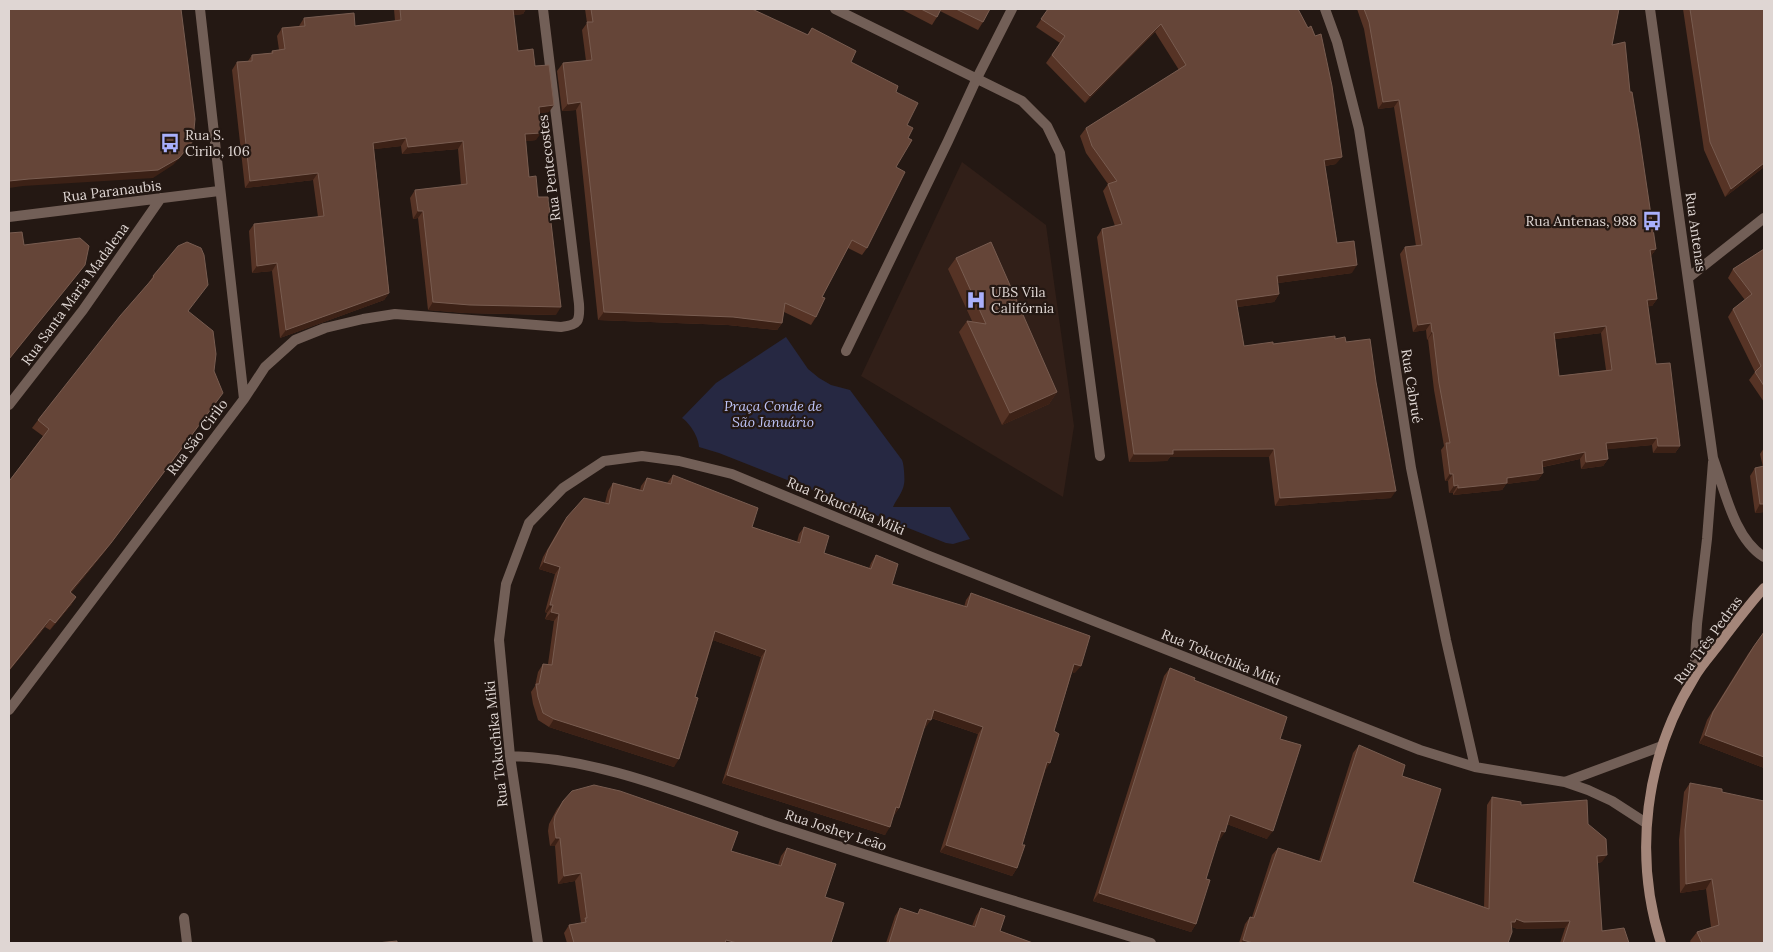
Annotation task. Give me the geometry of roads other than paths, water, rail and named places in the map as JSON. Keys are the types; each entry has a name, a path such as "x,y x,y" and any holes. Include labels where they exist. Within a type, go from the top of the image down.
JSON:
{"street":[{"name":"Rua São Cirilo","path":"9,710 244,399 219,191 200,9"},
{"name":"Rua Pentecostes","path":"244,399 265,367 295,340 325,328 363,319 395,314 561,327 571,326 576,323 579,319 579,304 544,9"},
{"path":"835,9 1022,101 1047,126 1060,153 1100,456"},
{"path":"846,351 1012,9"},
{"name":"Rua Cabrué","path":"1325,9 1337,42 1359,129 1411,468 1446,640 1475,767"},
{"name":"Rua Antenas","path":"1650,9 1714,458 1738,526 1745,540 1764,557"},
{"name":"Rua Paranaubis","path":"9,217 219,191"},
{"name":"Rua Santa Maria Madalena","path":"9,406 83,310 161,198"},
{"path":"1688,278 1764,218"},
{"name":"Rua Tokuchika Miki","path":"538,943 510,756 499,640 506,584 529,524 563,488 604,461 642,456 679,460 732,474 927,555 1420,750 1475,767 1565,782 1612,801 1646,823"},
{"name":"Rua Antenas","path":"1694,677 1697,624 1714,458"},
{"name":"Rua Três Pedras","path":"1661,943 1654,922 1646,875 1646,823 1653,778 1662,746 1675,713 1694,677 1764,588"},
{"name":"Rua Tokuchika Miki","path":"1565,782 1662,746"},
{"name":"Rua Joshey Leão","path":"510,756 536,757 577,763 633,777 787,829 1151,943"},
{"path":"184,918 187,943"}],"place":[{"name":"Rua S. Cirilo, 106","path":"170,143"},
{"name":"Rua Antenas, 988","path":"1652,221"},
{"name":"UBS Vila Califórnia","path":"976,300"}],"park label":[{"name":"Praça Conde de São Januário","path":"773,414"}]}
